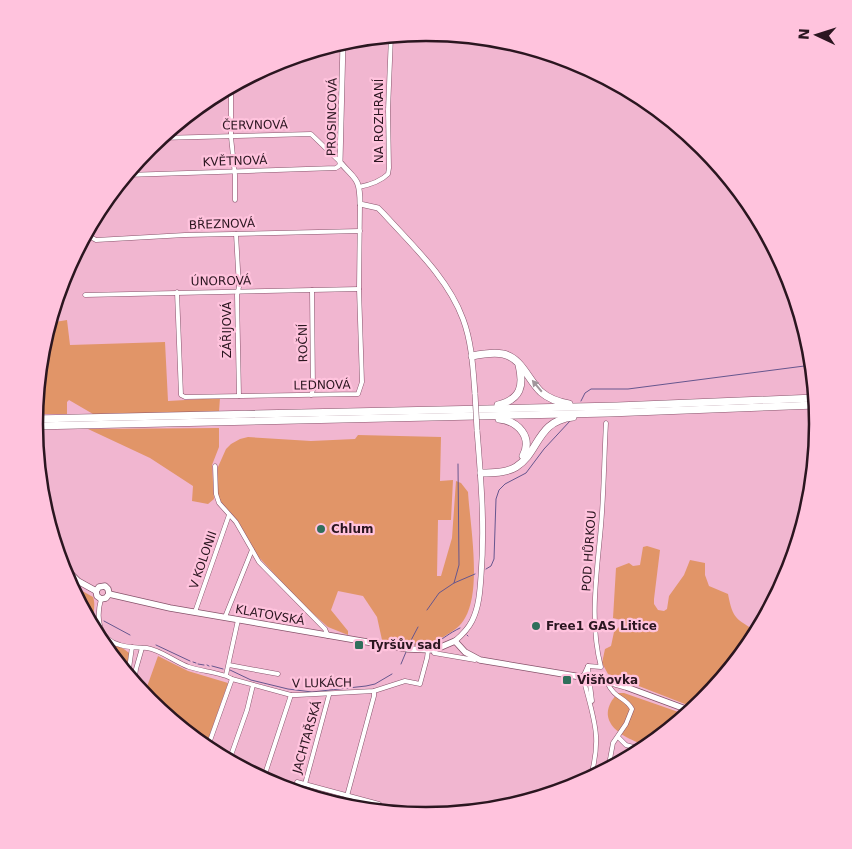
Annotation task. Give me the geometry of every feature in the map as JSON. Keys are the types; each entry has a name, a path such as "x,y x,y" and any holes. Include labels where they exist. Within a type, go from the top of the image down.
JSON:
{"highway":[{"path":"472,356 503,354 511,357 519,364 540,391 548,397 571,404 588,404 594,407"},
{"path":"423,410 436,407 496,406 507,403 514,398 520,389 522,379 519,364"},
{"path":"43,419 594,407 808,398"},
{"path":"43,426 609,413 808,405"},
{"path":"481,473 508,470 522,461 526,458 541,434 553,423 570,417 602,416 609,413"},
{"path":"469,416 483,419 503,419 512,421 519,426 524,434 526,443 522,461"}],"main road":[{"path":"75,578 96,591 97,596 101,599 106,598 109,594 108,589 104,586 99,587 96,591"},
{"name":"KLATOVSKÁ","path":"109,594 225,618 406,649 431,651 455,641 465,652 480,660 608,682 684,708"}],"street":[{"name":"NA ROZHRANÍ","path":"359,187 386,177 389,168 388,110 391,43"},
{"name":"PROSINCOVÁ","path":"343,51 340,162 355,176 359,187"},
{"path":"231,95 231,135 235,175 234,200"},
{"name":"ČERVNOVÁ","path":"171,138 311,134 340,162"},
{"name":"KVĚTNOVÁ","path":"136,175 336,168 340,162"},
{"name":"LEDNOVÁ","path":"177,292 181,394 185,397 358,394 362,382 358,289 359,187"},
{"path":"360,204 371,206 383,213 424,259 450,292 464,320 472,356 481,473 484,547 476,609 470,625 455,641"},
{"name":"BŘEZNOVÁ","path":"92,238 96,240 360,231"},
{"name":"ZÁŘIJOVÁ","path":"236,234 239,287 239,396"},
{"name":"ÚNOROVÁ","path":"85,295 358,289"},
{"name":"ROČNÍ","path":"311,395 313,390 312,290"},
{"name":"POD HŮRKOU","path":"586,678 588,666 601,667 597,652 596,582 603,500 606,423"},
{"path":"215,466 216,494 219,503 236,522 265,569 325,629 328,636"},
{"name":"V KOLONII","path":"195,612 230,515"},
{"path":"225,618 252,550"},
{"name":"V LUKÁCH","path":"100,625 98,617 101,599"},
{"path":"226,675 238,620"},
{"name":"V LUKÁCH","path":"107,637 115,643 148,648 190,667 226,675 232,679 291,695 374,692 399,682 420,684 431,651"},
{"path":"129,667 132,647"},
{"path":"135,674 142,648"},
{"name":"KLATOVSKÁ","path":"431,651 480,660"},
{"name":"V LUKÁCH","path":"229,664 278,674"},
{"path":"586,678 595,722 597,747 592,770"},
{"path":"209,740 232,679"},
{"path":"608,682 611,691 631,706 632,709 632,713 613,743 610,760"},
{"path":"232,755 247,710 253,685"},
{"path":"347,796 374,692"},
{"path":"265,773 291,695"},
{"name":"JACHTAŘSKÁ","path":"304,784 329,695"},
{"path":"618,737 626,745 633,747"},
{"path":"297,782 379,804"}],"shaded area":[{"path":"67,320 70,345 165,342 168,401 220,398 219,412 93,414 69,400 67,402 67,414 43,414 46,374 57,322"},
{"path":"219,428 219,447 212,465 214,499 208,504 192,501 193,486 150,458 88,429"},
{"path":"358,435 441,437 440,481 453,480 451,520 438,520 437,576 441,576 452,538 456,481 461,483 468,492 474,556 473,591 470,606 459,626 445,636 430,643 414,646 382,640 377,617 363,596 338,591 331,610 348,631 348,635 328,627 301,603 255,553 237,520 221,503 218,496 218,467 226,449 240,439 248,437 311,441 355,439"},
{"path":"647,546 660,550 654,599 654,604 658,610 664,611 667,609 669,596 684,575 690,560 705,563 705,575 709,586 728,594 734,614 751,628 730,658 687,705 608,674 602,663 605,649 611,646 614,632 620,626 621,620 613,618 616,568 629,563 633,566 640,565 643,547"},
{"path":"80,590 93,597 94,616"},
{"path":"112,644 125,650 129,653 127,664"},
{"path":"158,656 188,671 228,683 208,740 173,713 147,687"},
{"path":"618,693 624,693 680,712 639,743 621,734 609,720 608,712 611,703"}],"waterway":[{"path":"581,401 585,393 591,389 628,389 805,366"},
{"path":"486,569 491,566 494,559 496,499 499,490 505,484 526,473 544,449 570,421"},
{"path":"454,583 459,565 458,464"},
{"path":"427,610 439,593 454,583 475,574"},
{"path":"104,621 130,635"},
{"path":"407,648 418,627"},
{"path":"409,643 419,645 432,644 460,628"},
{"path":"156,645 190,661"},
{"path":"401,664 406,652"},
{"path":"198,664 204,665"},
{"path":"212,666 223,669"},
{"path":"230,670 251,680 288,689 312,692 375,684 392,674"}],"place":[{"name":"Chlum","path":"321,529"},
{"name":"Free1 GAS Litice","path":"536,626"},
{"name":"Tyršův sad","path":"359,645"},
{"name":"Višňovka","path":"567,680"}]}
